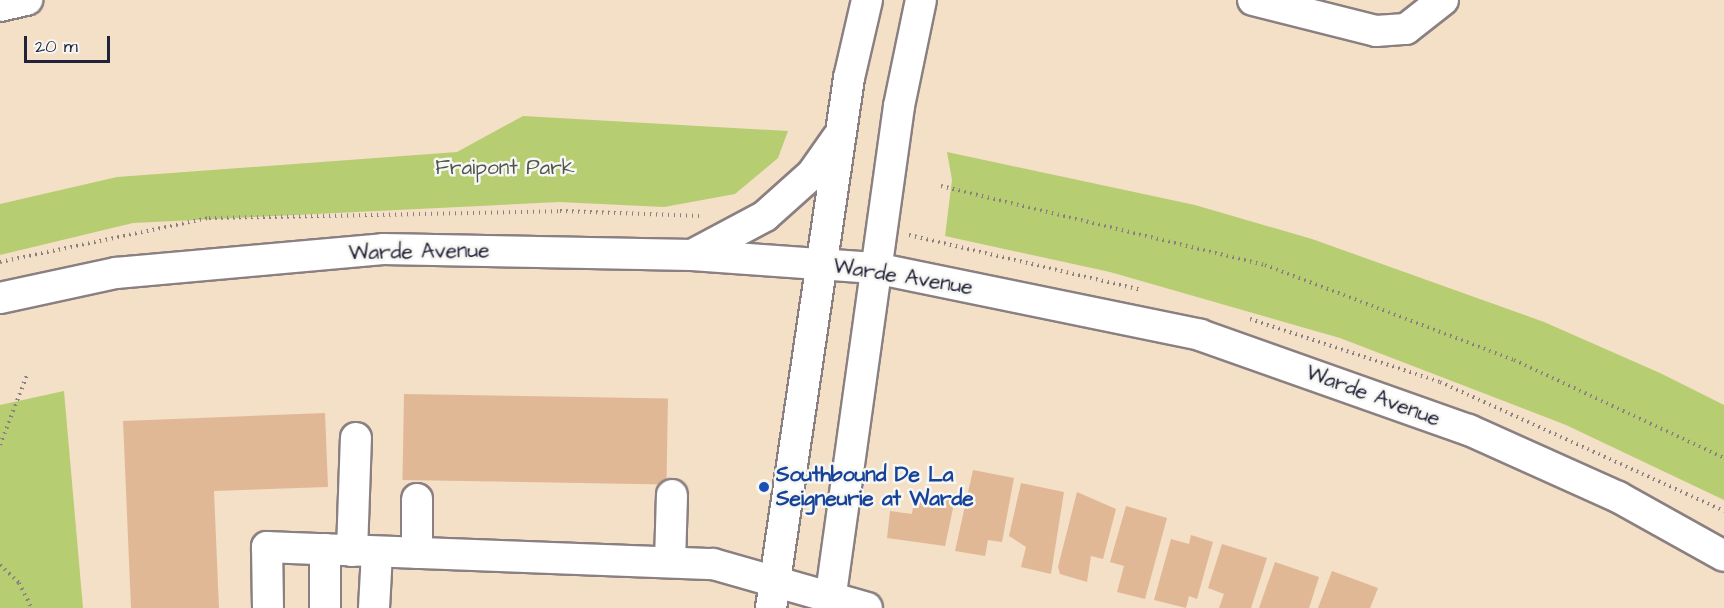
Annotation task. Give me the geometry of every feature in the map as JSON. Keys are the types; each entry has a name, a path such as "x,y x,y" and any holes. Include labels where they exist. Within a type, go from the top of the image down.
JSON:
{"street":[{"path":"0,6 27,0"},
{"path":"771,608 841,132 867,0"},
{"path":"830,603 875,268 921,0"},
{"path":"1253,0 1376,31 1406,29 1443,0"},
{"path":"692,255 765,216 812,174 841,132"},
{"name":"Warde Avenue","path":"0,298 116,273 382,249 692,255 875,268 1200,335 1469,430 1618,497 1724,556"},
{"path":"325,608 351,551 356,438"},
{"path":"670,562 672,495"},
{"path":"417,499 417,553"},
{"path":"268,608 267,548 712,564 777,578 830,603 867,608"},
{"path":"351,551 374,608"}],"path":[{"path":"941,186 1265,265 1514,360 1724,458"},
{"path":"0,445 27,375"},
{"path":"0,565 19,583 32,608"}],"green space":[{"name":"Fraipont Park","path":"523,116 788,131 778,158 735,194 664,207 559,202 133,223 0,255 0,204 117,177 457,152"},
{"path":"947,152 1195,205 1312,239 1544,322 1660,373 1724,405 1724,500 1566,425 1340,338 1110,272 945,236 952,180"},
{"path":"64,391 83,608 0,608 0,405"}],"building":[{"path":"404,394 668,399 666,485 402,480"},
{"path":"325,413 328,487 214,491 219,608 131,608 123,421"},
{"path":"973,470 1014,478 1002,542 988,540 985,556 955,551"},
{"path":"1021,483 1064,492 1051,574 1021,567 1026,547 1009,536"},
{"path":"1077,492 1116,509 1103,559 1091,556 1087,582 1060,574 1058,567"},
{"path":"915,493 955,499 945,546 887,538 890,511 912,514"},
{"path":"1126,506 1167,518 1145,599 1117,592 1124,566 1110,562"},
{"path":"1191,535 1213,542 1197,599 1189,596 1186,608 1154,600 1171,539 1189,544"},
{"path":"1222,544 1267,558 1251,608 1219,608 1224,594 1208,588"},
{"path":"1275,562 1319,577 1309,608 1259,608"},
{"path":"1332,571 1378,588 1370,608 1318,608"}],"place":[{"name":"Southbound De La Seigneurie at Warde","path":"764,487"}]}
